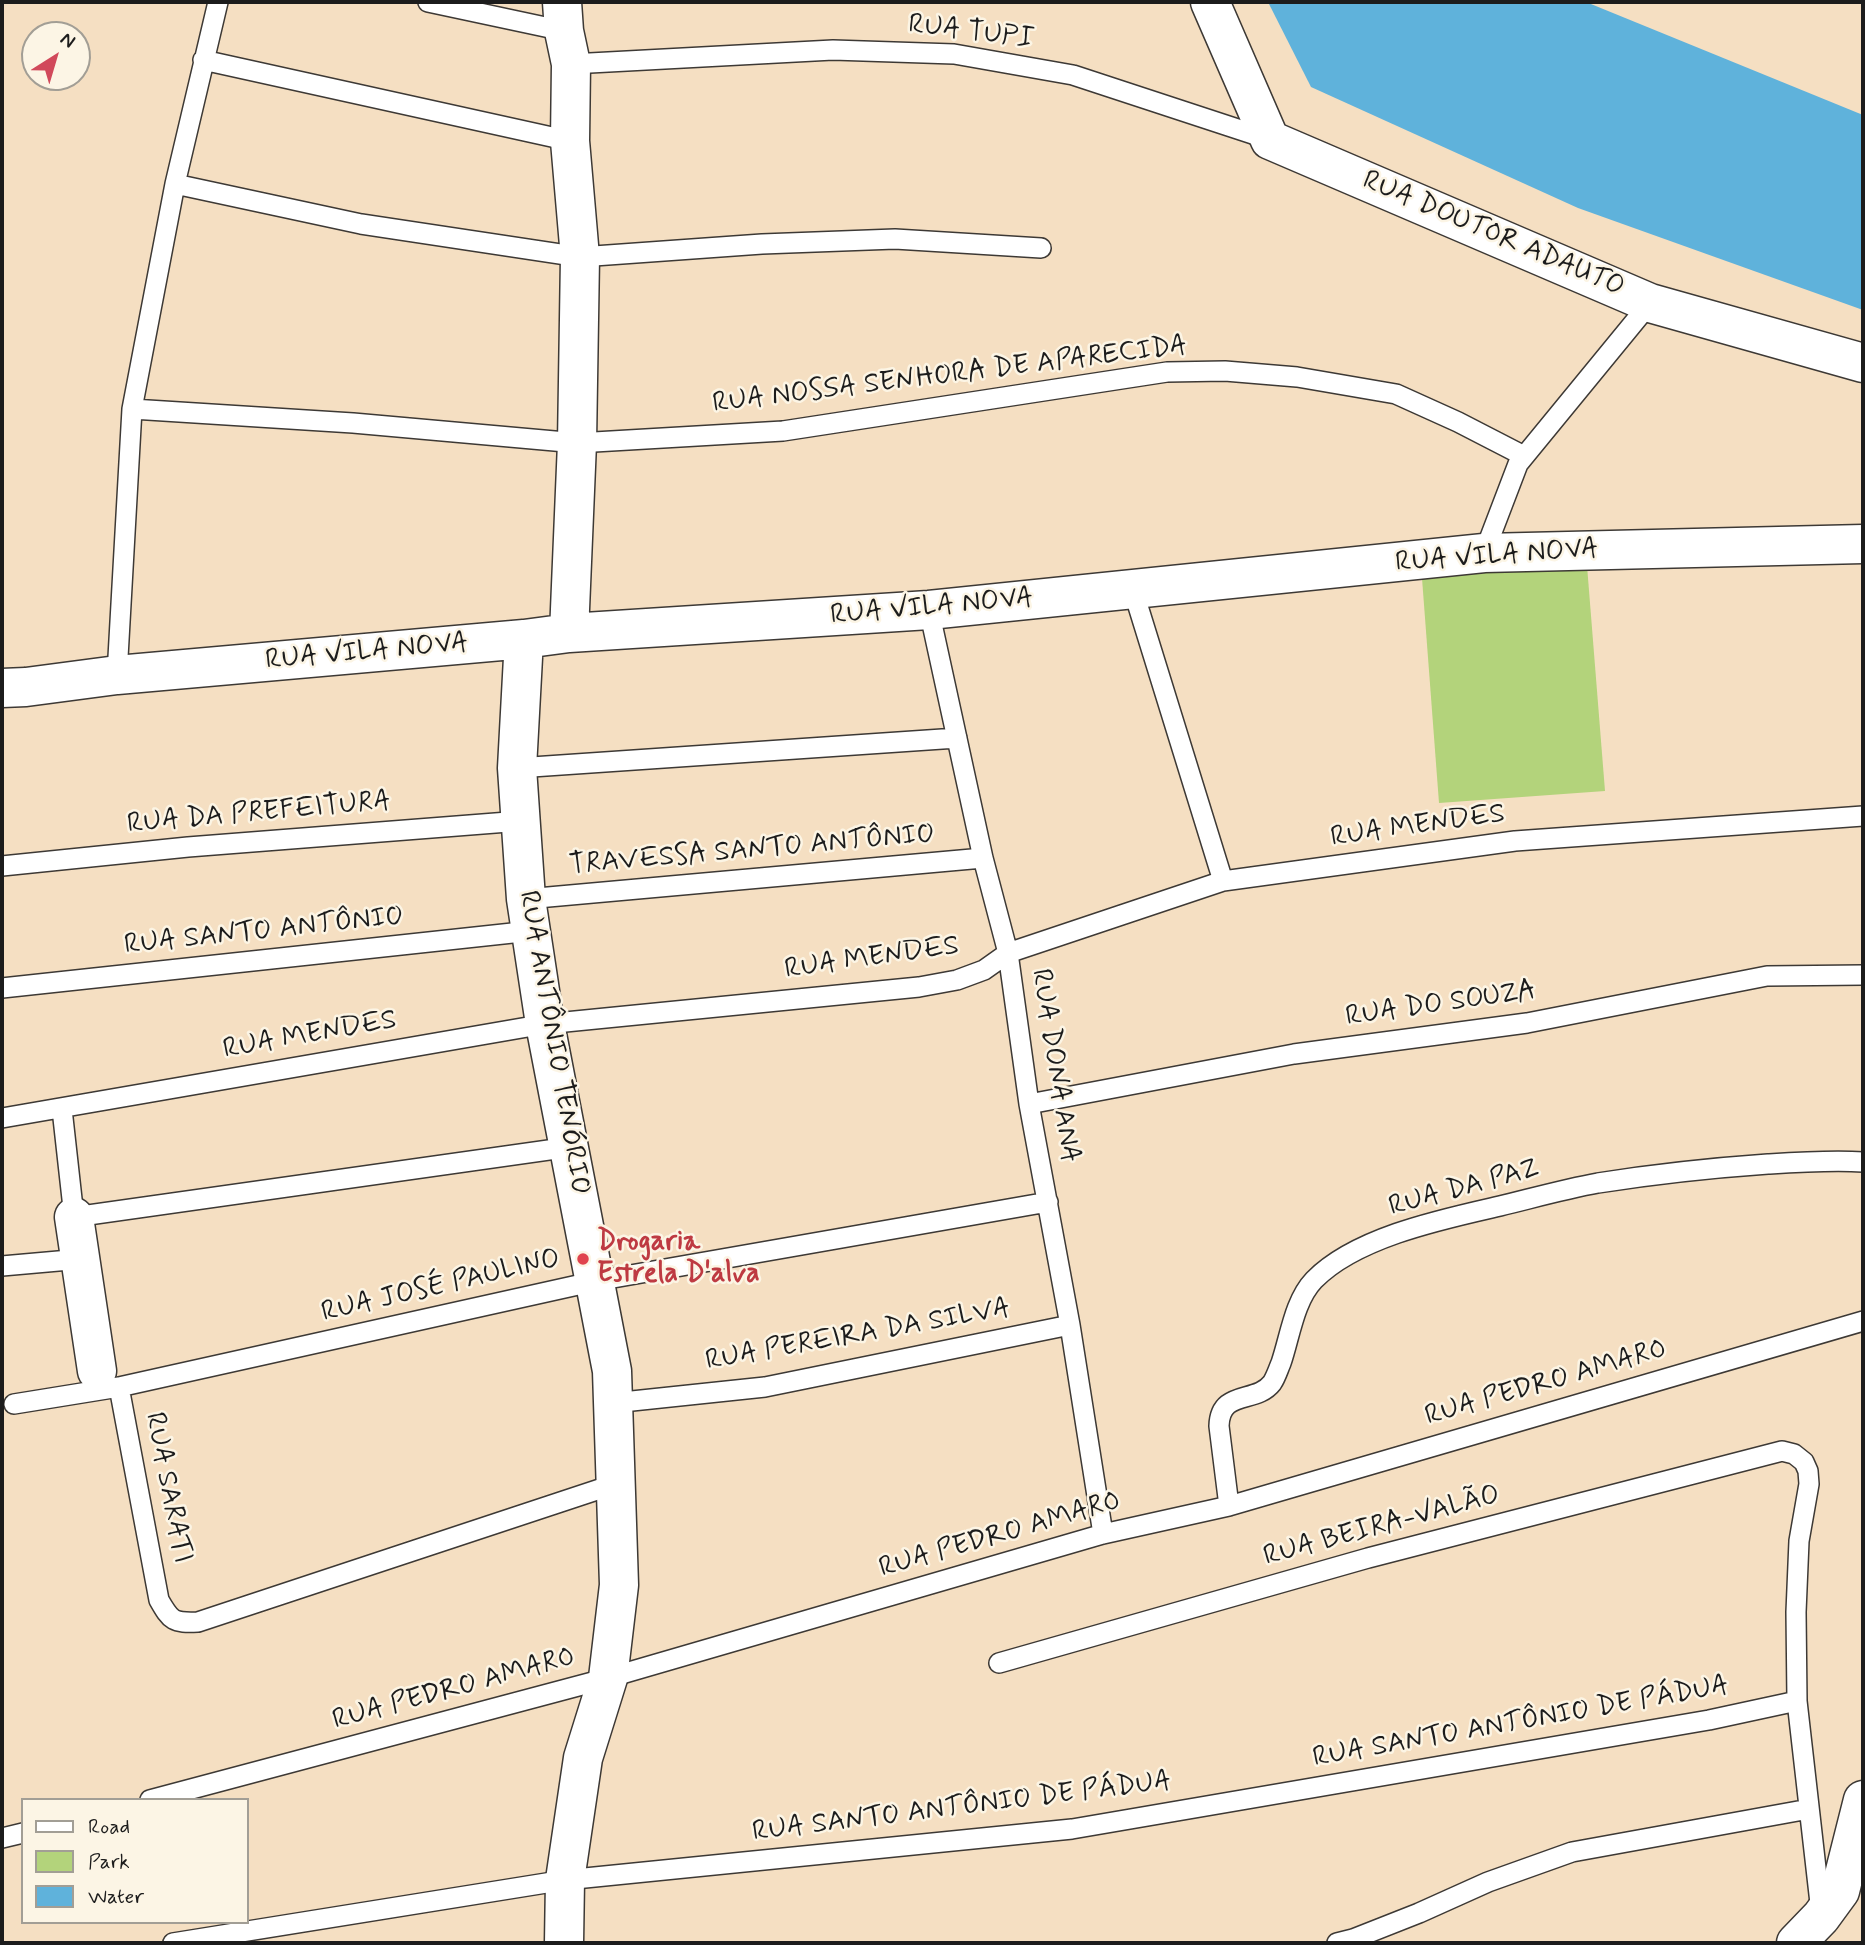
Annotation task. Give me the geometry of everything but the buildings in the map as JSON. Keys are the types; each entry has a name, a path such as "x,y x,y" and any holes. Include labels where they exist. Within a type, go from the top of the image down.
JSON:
{"street":[{"path":"1210,2 1270,140"},
{"path":"566,32 570,141 580,257 577,443 569,633"},
{"name":"RUA DOUTOR ADAUTO","path":"1270,140 1650,303 1863,363"},
{"name":"RUA VILA NOVA","path":"2,688 569,633 929,610 1484,553 1863,544"},
{"name":"RUA ANTÔNIO TENÓRIO","path":"524,639 517,768 528,915 545,1024 612,1371 619,1585 608,1678 583,1758 565,1880 564,1943"},
{"path":"74,1217 108,1379"},
{"path":"1819,1917 1863,1800"}],"lane":[{"path":"117,675 132,409 175,184 218,2"},
{"name":"RUA TUPI","path":"428,2 566,32 833,50 954,54 1073,75 1270,140"},
{"path":"204,60 570,141"},
{"path":"175,184 361,224 580,257 762,244 895,239 1041,248"},
{"path":"1484,553 1518,464 1650,303"},
{"name":"RUA NOSSA SENHORA DE APARECIDA","path":"132,409 353,423 577,443 783,431 1167,372 1225,371 1297,377 1396,394 1524,456"},
{"path":"1133,590 1223,881"},
{"name":"RUA DONA ANA","path":"929,610 983,858 1008,953 1028,1104 1070,1325 1102,1534"},
{"path":"517,768 957,738"},
{"name":"RUA MENDES","path":"2,1118 545,1024 919,987 957,980 984,970 1008,953 1223,881 1516,841 1863,816"},
{"name":"RUA DA PREFEITURA","path":"2,866 188,847 521,821"},
{"name":"TRAVESSA SANTO ANTÔNIO","path":"528,915 983,858"},
{"name":"RUA SANTO ANTÔNIO","path":"2,988 528,915"},
{"name":"RUA DO SOUZA","path":"1028,1104 1294,1054 1527,1023 1767,976 1863,975"},
{"path":"62,1109 74,1217 570,1147"},
{"name":"RUA DA PAZ","path":"1228,1506 1219,1415 1228,1404 1263,1392 1272,1383 1299,1306 1312,1282 1331,1265 1384,1239 1428,1223 1597,1184 1698,1169 1833,1160 1863,1162"},
{"name":"RUA JOSÉ PAULINO","path":"14,1404 108,1379 596,1281 1048,1202"},
{"path":"2,1266 81,1259"},
{"name":"RUA PEDRO AMARO","path":"158,1798 608,1678 1102,1534 1228,1506 1863,1321"},
{"name":"RUA PEREIRA DA SILVA","path":"613,1403 765,1387 1070,1325"},
{"name":"RUA SARATI","path":"108,1379 159,1600 169,1617 181,1622 198,1622 615,1484"},
{"name":"RUA BEIRA-VALÃO","path":"999,1663 1368,1558 1782,1451 1794,1454 1804,1462 1809,1483 1799,1541 1796,1612 1797,1701"},
{"path":"1797,1701 1819,1917"},
{"name":"RUA SANTO ANTÔNIO DE PÁDUA","path":"173,1943 565,1880 1072,1829 1709,1720 1797,1701"},
{"path":"1337,1943 1419,1913 1488,1882 1572,1852 1809,1809"},
{"path":"2,1838 21,1833"}],"green space":[{"path":"1586,553 1605,791 1439,803 1421,565"}],"water":[{"path":"1268,2 1586,2 1863,115 1863,310 1578,208 1311,87"}],"place":[{"name":"Drogaria Estrela D'alva","path":"583,1259"}]}
